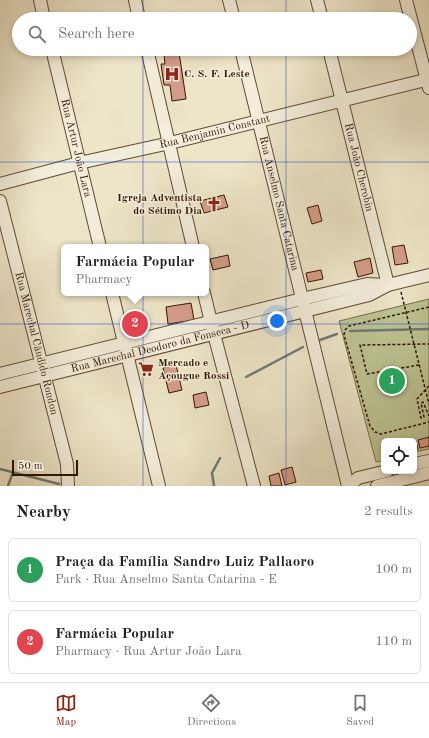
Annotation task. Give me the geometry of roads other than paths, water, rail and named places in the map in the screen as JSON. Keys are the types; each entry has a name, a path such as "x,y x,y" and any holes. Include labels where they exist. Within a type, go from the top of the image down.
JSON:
{"street":[{"path":"40,0 43,12"},
{"path":"135,0 138,12"},
{"path":"229,0 232,12"},
{"path":"317,0 320,12"},
{"path":"406,0 409,12"},
{"path":"417,41 428,82"},
{"name":"Rua Artur João Lara","path":"54,56 99,244"},
{"path":"149,56 192,244"},
{"name":"Rua Anselmo Santa Catarina","path":"243,56 348,486"},
{"name":"Rua João Cherobin","path":"331,56 393,283"},
{"name":"Rua Benjamin Constant","path":"0,184 79,163 170,144 342,100 428,82"},
{"name":"Rua Marechal Cândido Rondon","path":"0,201 67,464 68,486"},
{"name":"Rua Marechal Deodoro da Fonseca - D","path":"0,374 43,370 127,355 214,334 367,284 393,283 429,274"},
{"path":"113,296 159,486"},
{"path":"205,296 254,486"},
{"name":"Rua Marechal Deodoro da Fonseca - D","path":"0,387 43,370 124,343 211,322 304,305"},
{"path":"417,463 429,461"},
{"path":"348,486 358,478 381,472"},
{"path":"378,486 429,473"}],"waterway":[{"path":"350,331 429,329"},
{"path":"320,340 337,334"},
{"path":"246,377 303,347"},
{"path":"214,486 212,473 220,458"},
{"path":"0,469 59,484"},
{"path":"8,486 13,472"}],"place":[{"name":"C. S. F. Leste","path":"172,74"},
{"name":"Igreja Adventista do Sétimo Dia","path":"214,204"},
{"name":"Farmácia Popular","path":"135,324"},
{"name":"Mercado e Açougue Rossi","path":"146,369"},
{"name":"Praça da Família Sandro Luiz Pallaoro","path":"392,381"}]}
